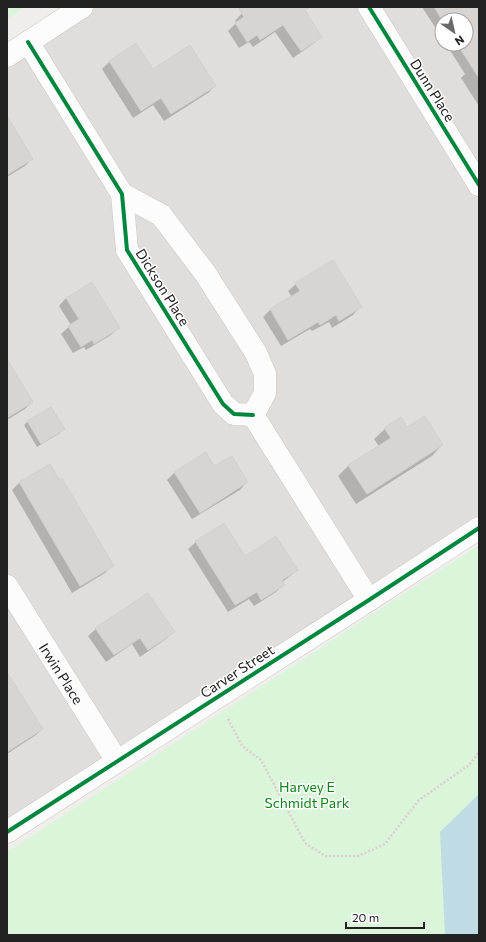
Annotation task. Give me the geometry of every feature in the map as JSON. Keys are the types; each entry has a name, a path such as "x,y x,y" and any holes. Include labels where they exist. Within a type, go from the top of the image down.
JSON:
{"street":[{"path":"7,56 82,7"},
{"name":"Dunn Place","path":"369,7 479,185"},
{"name":"Dickson Place","path":"28,42 122,194 127,250 223,404 234,414 253,415"},
{"path":"122,194 162,215 205,273 256,353 265,374 265,393 253,415 370,600"},
{"name":"Carver Street","path":"7,832 370,600 479,528"},
{"name":"Irwin Place","path":"7,586 116,761"}],"path":[{"path":"217,698 242,746 261,760 305,843 325,856 358,856 384,844 419,800 469,765 479,752"}],"shaded area":[{"path":"82,7 479,7 479,528 7,832 7,58"}],"green space":[{"path":"7,7 26,7 7,19"},
{"name":"Harvey E Schmidt Park","path":"479,545 479,935 7,935 7,852"}],"water":[{"path":"479,794 479,935 445,935 440,832"}],"building":[{"path":"238,7 310,7 305,10 322,37 301,51 283,25 260,40 257,35 247,42 235,23 244,17"},
{"path":"434,7 479,7 479,78 462,52 474,52 474,12 437,12"},
{"path":"136,43 153,69 190,45 216,86 171,114 161,98 141,111 109,61"},
{"path":"7,116 33,159 7,175"},
{"path":"333,260 362,307 339,321 336,315 320,325 318,322 288,340 270,309 300,291 295,283"},
{"path":"92,282 120,328 94,344 92,340 81,347 68,326 79,319 66,298"},
{"path":"7,359 33,402 7,418"},
{"path":"51,407 65,429 41,444 27,421"},
{"path":"425,416 443,445 367,494 348,465 391,438 384,428 401,417 407,427"},
{"path":"206,452 214,466 232,456 248,482 200,513 174,472"},
{"path":"50,464 59,480 62,478 114,566 80,586 19,482"},
{"path":"224,523 245,556 276,536 298,570 282,580 285,585 261,600 257,592 235,605 195,541"},
{"path":"148,593 175,632 148,650 140,638 114,655 95,628"},
{"path":"7,672 43,729 7,752"}],"cycle path":[{"path":"369,7 479,185"},
{"path":"28,42 122,194 127,250 223,404 234,414 253,415"},
{"path":"7,832 479,528"}]}
